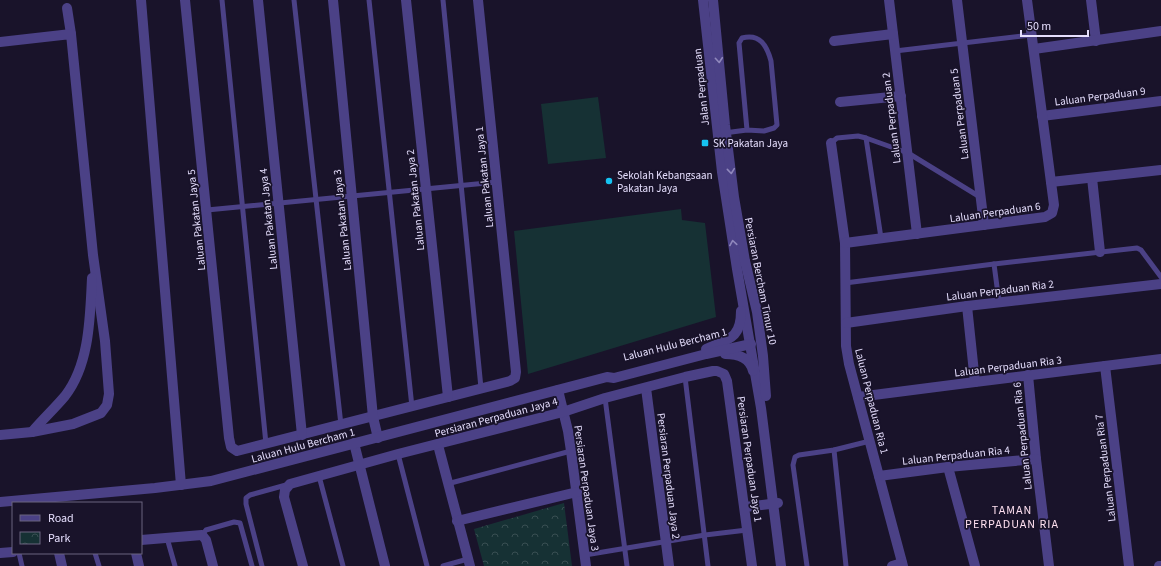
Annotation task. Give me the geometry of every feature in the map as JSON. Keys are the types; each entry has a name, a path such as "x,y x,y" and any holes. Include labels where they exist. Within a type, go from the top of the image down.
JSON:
{"street":[{"path":"140,0 181,485"},
{"name":"Laluan Pakatan Jaya 5","path":"185,0 231,447 237,451 266,444"},
{"name":"Laluan Pakatan Jaya 4","path":"258,0 302,435"},
{"name":"Laluan Pakatan Jaya 3","path":"333,0 373,417 378,438"},
{"name":"Laluan Pakatan Jaya 2","path":"406,0 448,397"},
{"name":"Laluan Pakatan Jaya 1","path":"478,0 516,372 515,378 510,381 481,388"},
{"name":"Jalan Perpaduan","path":"703,0 722,133 737,269 752,340"},
{"name":"Persiaran Bercham Timur 10","path":"713,0 722,133 745,261 757,312 763,356 763,373 781,566"},
{"name":"Laluan Perpaduan 2","path":"889,0 917,234"},
{"name":"Laluan Perpaduan 5","path":"957,0 984,225"},
{"name":"Laluan Perpaduan 6","path":"845,243 1049,216 1052,213 1054,205 1027,0"},
{"path":"1091,0 1096,40"},
{"path":"0,435 32,432 73,424 101,413 107,405 109,394 105,341 93,255 71,34 67,8"},
{"path":"708,42 712,40 714,36 713,25 715,21"},
{"path":"1034,49 1161,31"},
{"path":"0,42 71,34"},
{"path":"834,41 893,34"},
{"path":"840,102 901,96"},
{"name":"Laluan Perpaduan 9","path":"1042,116 1161,101"},
{"name":"Laluan Perpaduan Ria 1","path":"831,143 845,243 846,346 849,364 879,476 899,565"},
{"path":"1051,182 1161,170"},
{"path":"1092,178 1100,252"},
{"path":"32,432 65,395 77,376 87,342 93,255"},
{"path":"745,261 756,334 752,340 758,346 763,373"},
{"path":"706,352 734,336 741,323 737,269"},
{"name":"Laluan Perpaduan Ria 2","path":"846,323 966,306 1160,282"},
{"path":"966,306 975,382"},
{"name":"Laluan Hulu Bercham 1","path":"0,502 48,500 211,481 607,377 614,378 752,340"},
{"name":"Persiaran Bercham Timur 10","path":"752,340 786,566"},
{"path":"87,342 105,341"},
{"path":"706,352 734,354 747,360 752,367 762,408"},
{"name":"Laluan Perpaduan Ria 3","path":"858,398 1161,359"},
{"name":"Laluan Perpaduan Ria 7","path":"1105,366 1129,566"},
{"name":"Persiaran Perpaduan Jaya 4","path":"290,484 398,454 563,412 605,398 707,372"},
{"name":"Persiaran Perpaduan Jaya 1","path":"707,372 721,372 726,377 752,566"},
{"name":"Laluan Perpaduan Ria 6","path":"1028,375 1036,459 1049,566"},
{"path":"266,444 481,388"},
{"name":"Persiaran Perpaduan Jaya 2","path":"646,388 669,566"},
{"name":"Persiaran Perpaduan Jaya 3","path":"558,390 568,431 586,566"},
{"path":"354,443 385,566"},
{"path":"438,445 447,484 469,563"},
{"name":"Laluan Perpaduan Ria 4","path":"879,476 948,467 1036,459"},
{"path":"948,467 976,566"},
{"path":"290,484 285,490 284,494 303,566"},
{"path":"458,520 577,492"},
{"path":"744,507 776,504"},
{"path":"142,540 202,535 205,538 213,566"},
{"path":"0,553 12,552"},
{"path":"59,554 62,566"},
{"path":"136,554 139,566"}],"lane":[{"path":"222,0 266,444"},
{"path":"294,0 341,425"},
{"path":"369,0 388,193 412,407"},
{"path":"443,0 481,388"},
{"path":"895,51 1031,35"},
{"path":"722,133 747,130 764,131 774,128 777,125 771,61 768,51 757,38 750,36 742,38 739,43 747,130"},
{"path":"831,143 836,138 858,136 908,153 981,197"},
{"path":"866,138 881,238"},
{"path":"207,210 497,182"},
{"path":"846,283 994,264 1138,248 1141,250 1160,282"},
{"path":"994,264 999,302"},
{"path":"685,377 708,566"},
{"path":"605,398 627,566"},
{"path":"807,566 794,460 799,455 834,450 870,441"},
{"path":"834,450 846,566"},
{"path":"447,484 571,451"},
{"path":"398,454 427,566"},
{"path":"319,476 343,566"},
{"name":"Persiaran Perpaduan Jaya 4","path":"262,566 245,501 246,498 250,495 290,484"},
{"path":"202,535 206,530 234,522 240,523 252,566"},
{"path":"585,555 704,535 747,530"},
{"path":"167,538 175,566"},
{"path":"19,554 22,566"},
{"path":"96,554 99,566"},
{"path":"443,566 469,563"}],"green space":[{"path":"598,97 606,158 548,164 541,104"},
{"path":"681,209 682,220 705,223 716,317 528,374 514,231"},
{"path":"564,503 572,566 484,566 474,529"}],"place":[{"name":"SK Pakatan Jaya","path":"705,143"},
{"name":"Sekolah Kebangsaan Pakatan Jaya","path":"609,181"}],"district":[{"name":"TAMAN PERPADUAN RIA","path":"1012,517"}]}
